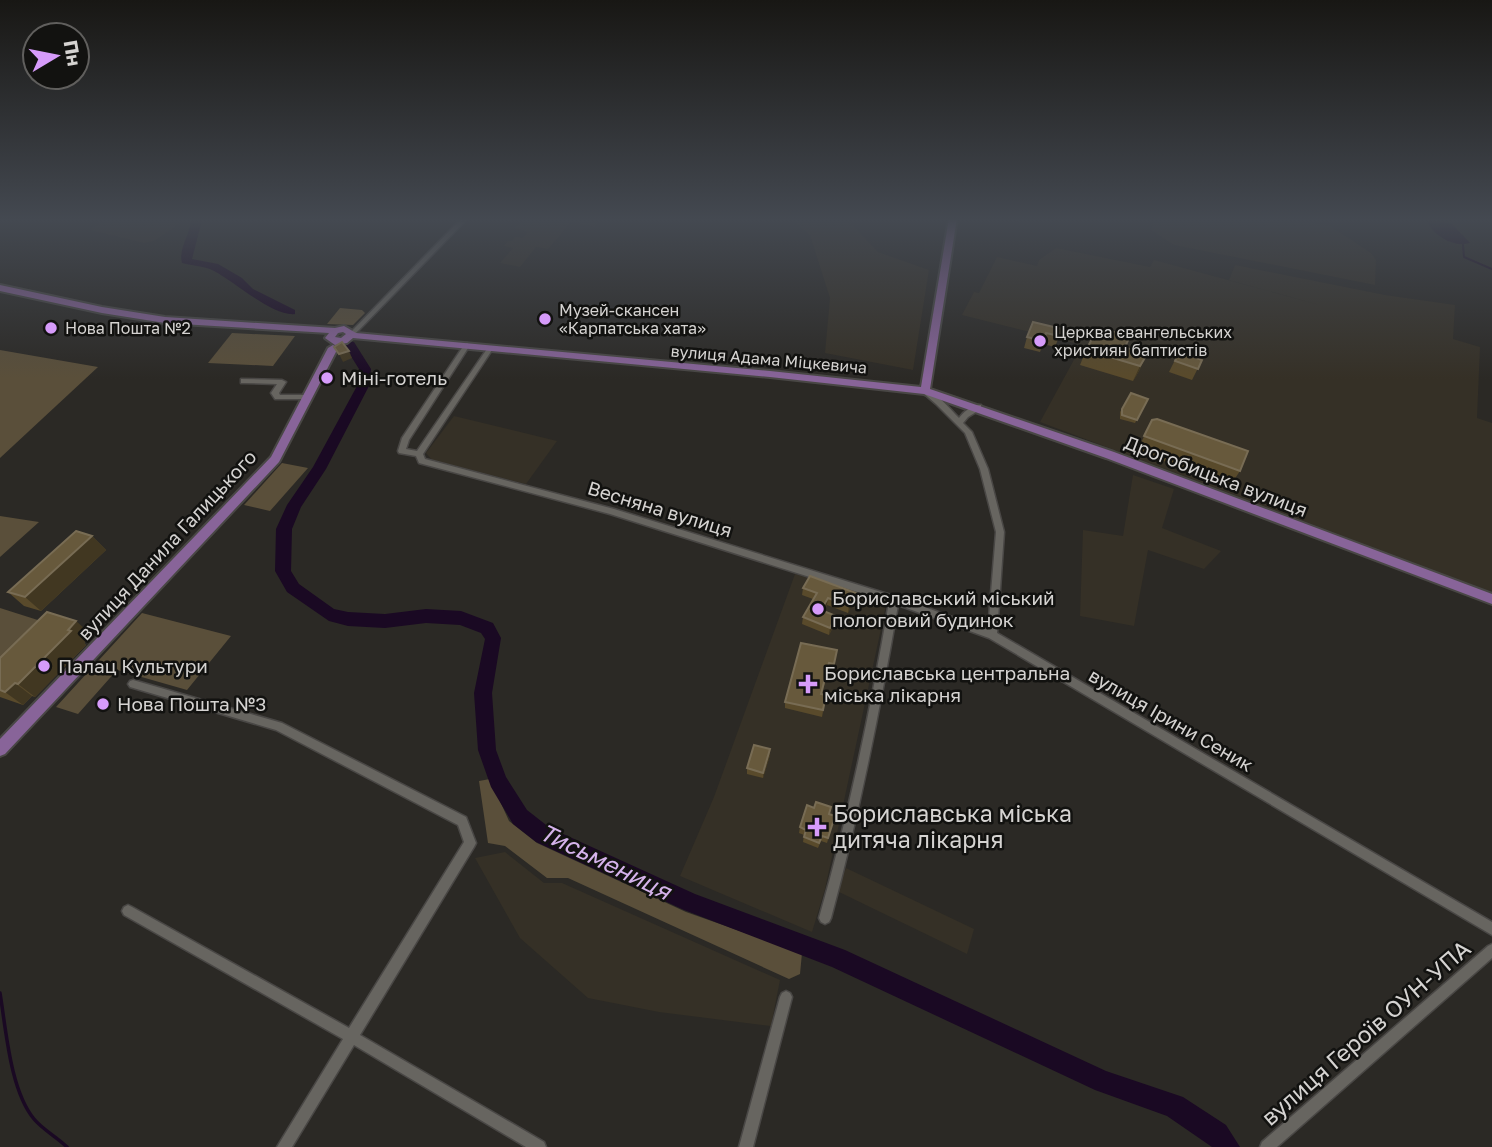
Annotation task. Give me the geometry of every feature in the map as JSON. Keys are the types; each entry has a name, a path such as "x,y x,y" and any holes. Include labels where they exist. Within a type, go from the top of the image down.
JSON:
{"main road":[{"path":"925,391 944,272"},
{"path":"0,288 165,320 302,330 319,333 333,340 351,335"},
{"name":"вулиця Адама Міцкевича","path":"333,340 351,335 491,347 925,391"},
{"name":"вулиця Данила Галицького","path":"0,749 260,477 281,451 333,340"},
{"name":"Дрогобицька вулиця","path":"925,391 978,407 1492,598"}],"street":[{"path":"351,335 412,272"},
{"path":"467,345 405,440 402,451 419,454 491,347"},
{"path":"244,381 282,382 275,393 278,397 308,397"},
{"path":"925,391 960,422 976,444 985,469 1000,532 992,635"},
{"path":"960,422 965,415 978,407"},
{"name":"Весняна вулиця","path":"419,454 422,461 611,511 894,600 992,635"},
{"path":"825,918 843,854 882,671 894,600"},
{"name":"вулиця Ірини Сеник","path":"992,635 1492,929"},
{"path":"133,684 278,726 462,821 470,844 285,1147"},
{"path":"128,911 352,1037 539,1147"},
{"name":"вулиця Героїв ОУН-УПА","path":"1267,1147 1492,950"},
{"path":"747,1147 786,997"}],"shaded area":[{"path":"822,272 929,272 913,370 825,353 830,298"},
{"path":"990,272 1196,272 1323,306 1229,280 1232,272 1268,272 1385,295 1455,305 1453,339 1480,347 1477,418 1492,423 1492,592 1040,422 1082,345 962,315 974,292 979,293"},
{"path":"1307,272 1376,272 1375,285"},
{"path":"340,308 362,310 365,313 353,325 327,324"},
{"path":"232,333 295,336 273,366 208,363"},
{"path":"0,350 98,367 0,458"},
{"path":"454,416 557,441 526,484 432,460 426,453"},
{"path":"282,463 308,468 270,511 244,505"},
{"path":"1133,475 1174,489 1162,528 1221,551 1204,569 1148,550 1134,626 1080,616 1083,530 1123,536"},
{"path":"0,516 39,522 0,557"},
{"path":"795,574 887,601 825,889 812,932 680,876 714,797"},
{"path":"0,608 44,622 0,664"},
{"path":"142,613 231,636 187,690 117,670 78,714 56,707"},
{"path":"490,779 509,821 537,843 686,912 802,953 800,974 789,979 568,878 547,878 505,846 488,843 479,781"},
{"path":"505,852 544,883 562,883 780,980 771,1026 659,1012 588,998 520,938 475,858"},
{"path":"846,868 974,929 967,954 837,891"}],"building":[{"path":"1033,322 1062,329 1059,336 1046,333 1044,341 1027,337"},
{"path":"1098,328 1130,336 1125,347 1146,356 1140,366 1086,350"},
{"path":"342,342 349,351 339,354 334,347"},
{"path":"1179,352 1202,360 1198,369 1175,361"},
{"path":"1131,393 1148,399 1137,420 1122,415 1122,409"},
{"path":"1157,419 1248,451 1240,471 1144,436 1152,420"},
{"path":"76,531 92,536 25,597 8,592"},
{"path":"810,576 856,593 849,606 828,598 821,610 836,616 830,628 803,617 817,593 803,588"},
{"path":"47,612 76,621 68,630 71,631 18,684 15,683 5,692 0,690 0,658"},
{"name":"Бориславська центральна міська лікарня","path":"801,643 837,650 834,664 829,663 821,694 826,695 823,710 785,702"},
{"path":"754,745 770,749 763,773 747,768"},
{"name":"Бориславська міська дитяча лікарня","path":"816,802 831,807 829,814 835,816 828,838 822,836 819,843 804,837 806,830 800,827 807,805 814,808"}],"waterway":[{"name":"Тисьмениця","path":"223,272 249,291 291,312"},
{"name":"Тисьмениця","path":"350,345 365,369 363,386 319,469 294,505 284,529 283,571 293,588 329,614 348,619 385,621 426,616 461,618 487,628 493,638 483,693 487,750 498,781 520,817 543,835 691,903 837,958 1103,1082 1174,1106 1217,1134 1228,1147"},
{"path":"0,993 10,1059 19,1092 34,1119 67,1147"}],"place":[{"name":"Музей-скансен «Карпатська хата»","path":"545,319"},
{"name":"Нова Пошта №2","path":"51,328"},
{"name":"Церква євангельських християн баптистів","path":"1040,341"},
{"name":"Міні-готель","path":"327,378"},
{"name":"Бориславський міський пологовий будинок","path":"818,609"},
{"name":"Палац Культури","path":"44,666"},
{"name":"Бориславська центральна міська лікарня","path":"808,684"},
{"name":"Нова Пошта №3","path":"103,704"},
{"name":"Бориславська міська дитяча лікарня","path":"817,827"}]}
